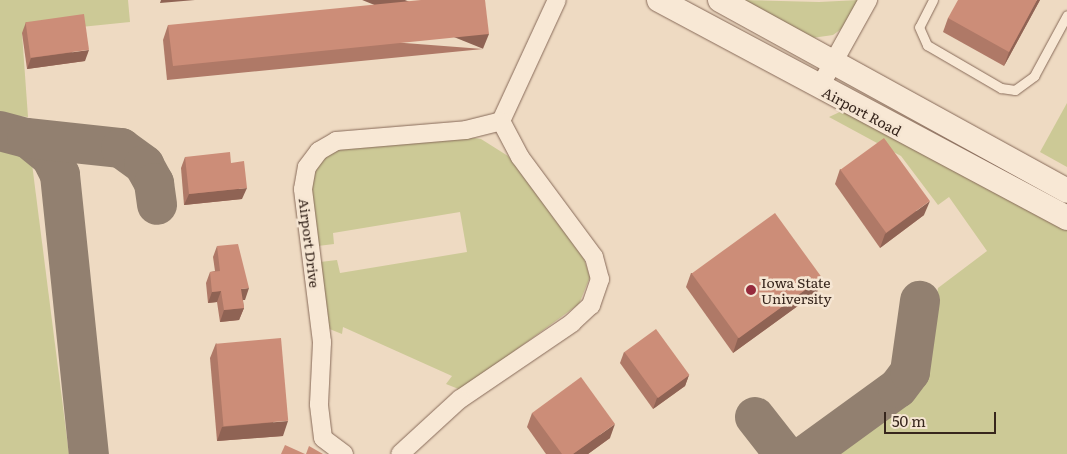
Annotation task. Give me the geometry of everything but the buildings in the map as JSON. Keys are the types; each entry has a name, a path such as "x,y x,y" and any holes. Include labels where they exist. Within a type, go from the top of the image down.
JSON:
{"main road":[{"name":"Airport Road","path":"659,0 819,88 1067,218"},
{"name":"Airport Road","path":"720,0 1067,191"}],"street":[{"path":"400,454 460,399 572,323 591,305 600,279 594,257 520,157 501,121 557,0"},
{"path":"819,88 868,0"},
{"name":"Airport Drive","path":"344,454 322,438 319,404 322,342 303,189 307,167 318,151 336,141 466,130 501,121"}],"lane":[{"path":"933,0 919,28 928,45 1001,88 1016,90 1034,76 1067,15"}],"shaded area":[{"path":"0,0 128,0 130,22 22,33 28,117 0,114"},
{"path":"740,0 819,2 859,0 844,27 833,35 812,38"},
{"path":"1067,103 1067,167 1040,152"},
{"path":"844,110 1067,227 1067,454 823,454 905,395 926,364 938,288 987,251 949,197 938,205 901,156 829,117"},
{"path":"461,136 481,139 508,156 584,259 590,277 579,304 461,390 446,384 452,376 343,327 342,334 327,328 320,262 337,260 340,273 467,252 460,212 333,233 334,244 318,246 309,186 321,159 337,148"},
{"path":"0,143 31,156 69,454 0,454"}],"taxiway":[{"path":"0,131 29,139 51,157 60,175 89,454"},
{"path":"27,138 121,148 144,165 154,183 157,205"},
{"path":"807,454 898,388 910,372 920,301"},
{"path":"755,417 784,454"}],"place":[{"name":"Iowa State University","path":"751,290"}]}
